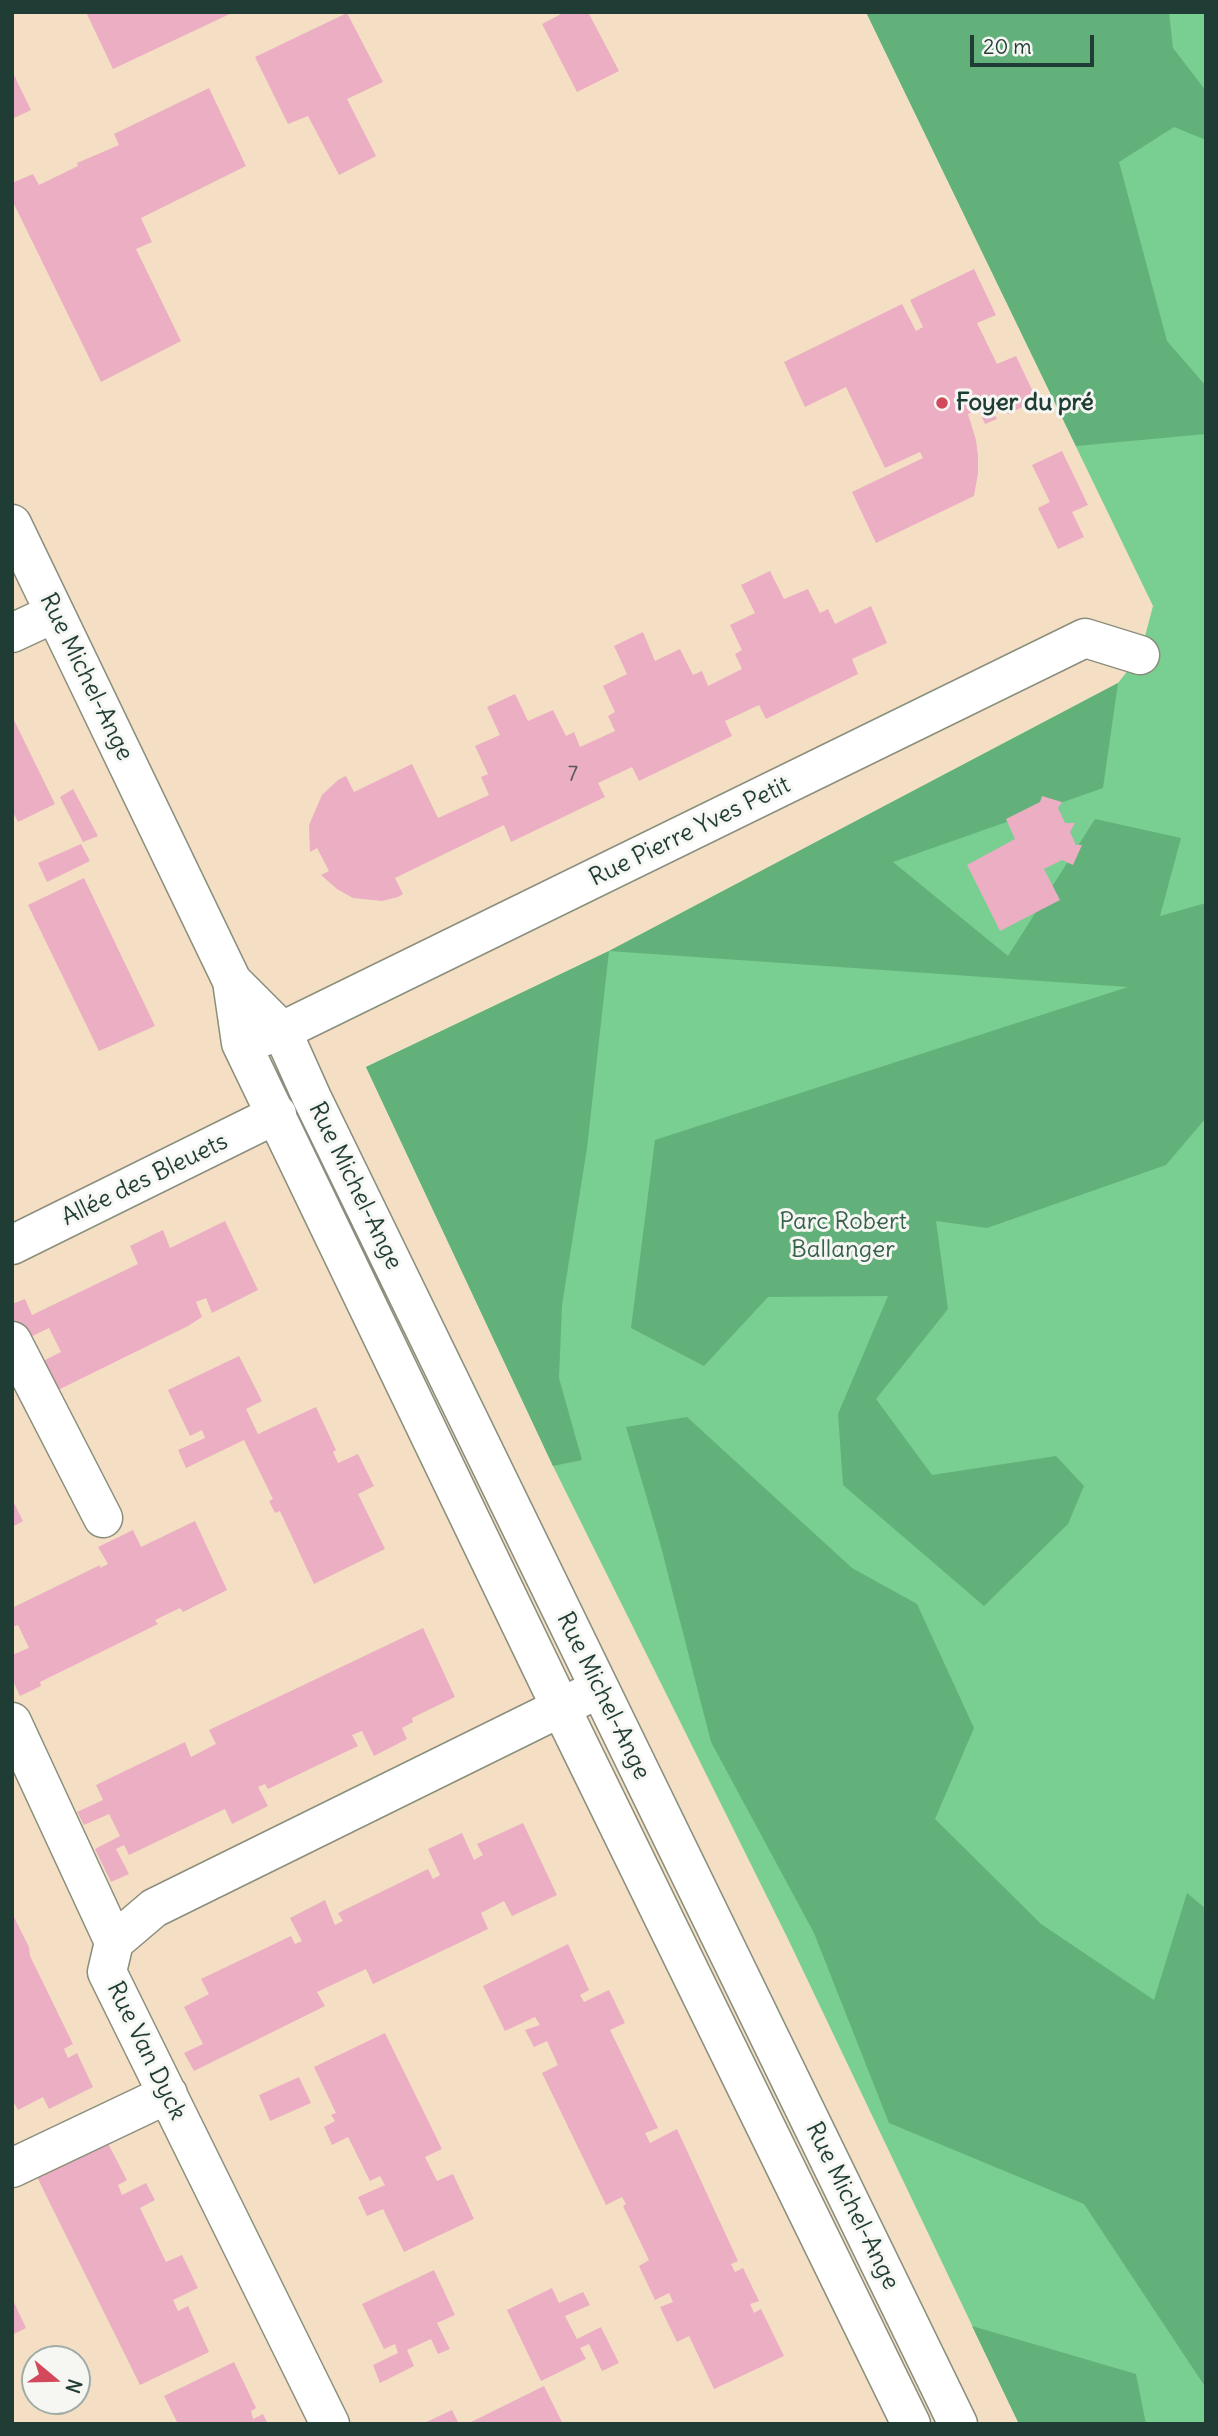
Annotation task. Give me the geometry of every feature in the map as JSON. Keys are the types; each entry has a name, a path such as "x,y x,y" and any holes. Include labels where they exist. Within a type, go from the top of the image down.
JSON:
{"street":[{"name":"Rue Michel-Ange","path":"12,524 232,981 241,1043 561,1708 911,2424"},
{"path":"12,633 55,613"},
{"name":"Rue Pierre Yves Petit","path":"241,1043 282,1031 1085,638 1140,655"},
{"name":"Rue Michel-Ange","path":"232,981 282,1031 312,1098 958,2424"},
{"name":"Allée des Bleuets","path":"12,1245 277,1114"},
{"path":"12,1341 103,1518"},
{"path":"12,1722 114,1942 154,1908 599,1687"},
{"name":"Rue Van Dyck","path":"114,1942 107,1972 330,2424"},
{"path":"12,2168 168,2094"}],"green space":[{"name":"Parc Robert Ballanger","path":"866,12 1206,12 1206,2424 1019,2424 788,1939 553,1466 366,1067 609,951 1118,683 1140,655 1153,606"},
{"path":"866,12 1169,12 1173,48 1206,91 1206,140 1174,127 1119,162 1167,341 1206,386 1206,434 1076,446"},
{"path":"1118,683 1103,788 893,862 1008,956 1095,819 1181,838 1160,916 1206,903 1206,1118 1166,1165 987,1228 936,1221 948,1309 876,1399 932,1475 1056,1456 1084,1486 1068,1524 984,1606 843,1485 838,1414 888,1296 768,1297 704,1366 631,1328 655,1140 1128,987 609,951"},
{"path":"609,951 587,1148 562,1305 559,1378 582,1460 553,1466 366,1067"},
{"path":"687,1417 852,1568 917,1604 974,1728 935,1819 1041,1924 1154,2000 1187,1893 1206,1909 1206,2388 1084,2204 889,2123 814,1933 711,1742 660,1543 626,1427"},
{"path":"972,2326 1136,2374 1146,2424 1019,2424"}],"building":[{"path":"86,12 234,12 113,69"},
{"path":"565,12 588,12 619,71 577,92 542,24"},
{"path":"347,13 383,82 347,99 376,156 339,175 308,116 288,124 255,57"},
{"path":"12,71 31,110 12,119"},
{"path":"209,88 246,166 141,218 152,242 136,249 181,341 101,382 12,200 12,183 33,174 39,185 78,166 77,163 119,145 114,134"},
{"name":"Foyer du pré","path":"974,269 996,315 977,323 997,364 1016,356 1037,400 1008,414 1005,409 994,414 997,419 985,424 978,409 968,414 978,456 974,496 876,543 852,492 923,458 920,452 885,468 846,387 805,407 784,362 902,304 916,331 923,327 910,300"},
{"path":"1062,451 1088,505 1072,512 1084,537 1058,549 1038,508 1050,502 1032,465"},
{"path":"770,571 784,599 808,589 820,613 828,609 835,624 871,606 887,643 852,659 858,674 766,719 759,705 725,721 732,736 639,781 632,767 598,783 605,797 511,842 504,825 395,878 403,894 398,897 382,901 353,898 321,875 329,871 317,848 310,852 309,825 322,795 338,780 346,776 354,792 412,764 438,818 489,795 481,777 488,774 475,746 500,735 487,707 515,694 528,721 553,710 566,736 574,732 580,747 615,731 608,716 615,712 603,686 627,674 614,646 643,632 655,661 680,649 693,675 702,671 708,686 742,669 735,654 742,650 730,625 755,613 741,585"},
{"path":"12,716 55,804 18,822 12,810"},
{"path":"73,789 98,836 83,842 60,797"},
{"path":"1042,796 1062,802 1058,808 1065,823 1075,823 1070,832 1076,845 1082,845 1073,865 1062,860 1044,869 1060,900 1000,931 967,865 1015,839 1006,819 1040,802"},
{"path":"81,844 90,861 47,882 38,863"},
{"path":"84,878 155,1026 99,1051 28,905"},
{"path":"225,1221 258,1290 212,1313 206,1298 196,1302 202,1317 188,1326 50,1394 35,1365 61,1352 49,1328 24,1340 12,1316 12,1304 25,1299 32,1315 138,1264 130,1246 163,1230 170,1248"},
{"path":"239,1356 262,1401 246,1409 258,1434 316,1407 336,1450 333,1452 338,1463 358,1454 374,1486 358,1494 385,1549 314,1584 280,1511 275,1513 269,1501 273,1499 244,1440 186,1468 178,1450 205,1438 202,1430 190,1436 168,1390"},
{"path":"12,1499 23,1521 12,1527"},
{"path":"195,1521 227,1590 183,1612 180,1608 155,1620 158,1624 40,1682 41,1686 20,1696 12,1679 12,1655 29,1648 18,1625 12,1627 12,1608 100,1565 100,1568 108,1564 98,1547 133,1530 141,1547"},
{"path":"423,1628 455,1697 412,1718 413,1722 402,1728 407,1739 374,1756 362,1731 352,1735 358,1746 268,1789 265,1784 258,1787 268,1806 232,1824 225,1809 129,1855 124,1845 116,1849 129,1874 111,1882 95,1849 120,1836 109,1814 84,1825 77,1812 103,1800 96,1785 185,1742 191,1757 216,1744 209,1730"},
{"path":"523,1823 557,1895 512,1916 504,1901 481,1913 488,1929 373,1984 366,1969 317,1992 325,2006 194,2071 184,2053 203,2044 184,2007 209,1994 201,1979 291,1936 295,1944 302,1941 290,1918 325,1900 335,1925 343,1921 338,1913 428,1869 433,1879 440,1875 428,1849 462,1833 474,1860 483,1855 477,1844"},
{"path":"12,1913 73,2044 64,2049 68,2058 77,2053 93,2087 49,2109 43,2097 18,2110 12,2099"},
{"path":"568,1944 589,1990 580,1995 584,2002 609,1990 625,2023 610,2030 658,2128 645,2133 650,2143 677,2129 738,2261 731,2264 735,2272 743,2268 759,2301 750,2304 754,2313 761,2309 784,2356 714,2389 689,2336 677,2342 660,2307 673,2302 669,2293 655,2300 639,2266 649,2260 623,2206 626,2204 622,2197 606,2205 542,2073 558,2065 547,2041 534,2047 525,2030 540,2025 535,2017 505,2031 483,1986"},
{"path":"385,2033 442,2149 425,2157 437,2181 453,2174 474,2219 404,2252 383,2209 367,2216 358,2197 385,2185 380,2176 370,2181 348,2137 332,2145 324,2127 335,2121 331,2115 336,2113 314,2067"},
{"path":"299,2077 311,2103 270,2121 259,2095"},
{"path":"103,2134 127,2180 118,2185 122,2195 146,2183 155,2200 140,2208 166,2262 182,2255 198,2288 173,2300 178,2311 188,2306 209,2352 140,2385 33,2169"},
{"path":"434,2270 455,2315 437,2323 450,2349 438,2354 431,2339 407,2350 414,2366 380,2383 373,2365 398,2353 395,2344 384,2349 362,2304"},
{"path":"552,2288 559,2303 583,2292 590,2305 565,2316 577,2339 601,2327 619,2363 602,2371 589,2344 580,2348 586,2359 541,2381 507,2310"},
{"path":"12,2298 26,2328 12,2335"},
{"path":"234,2362 256,2408 251,2411 253,2419 263,2414 268,2424 178,2424 164,2396"},
{"path":"544,2386 563,2424 467,2424"},
{"path":"452,2410 459,2424 422,2424"}],"place":[{"name":"Foyer du pré","path":"942,403"}]}
